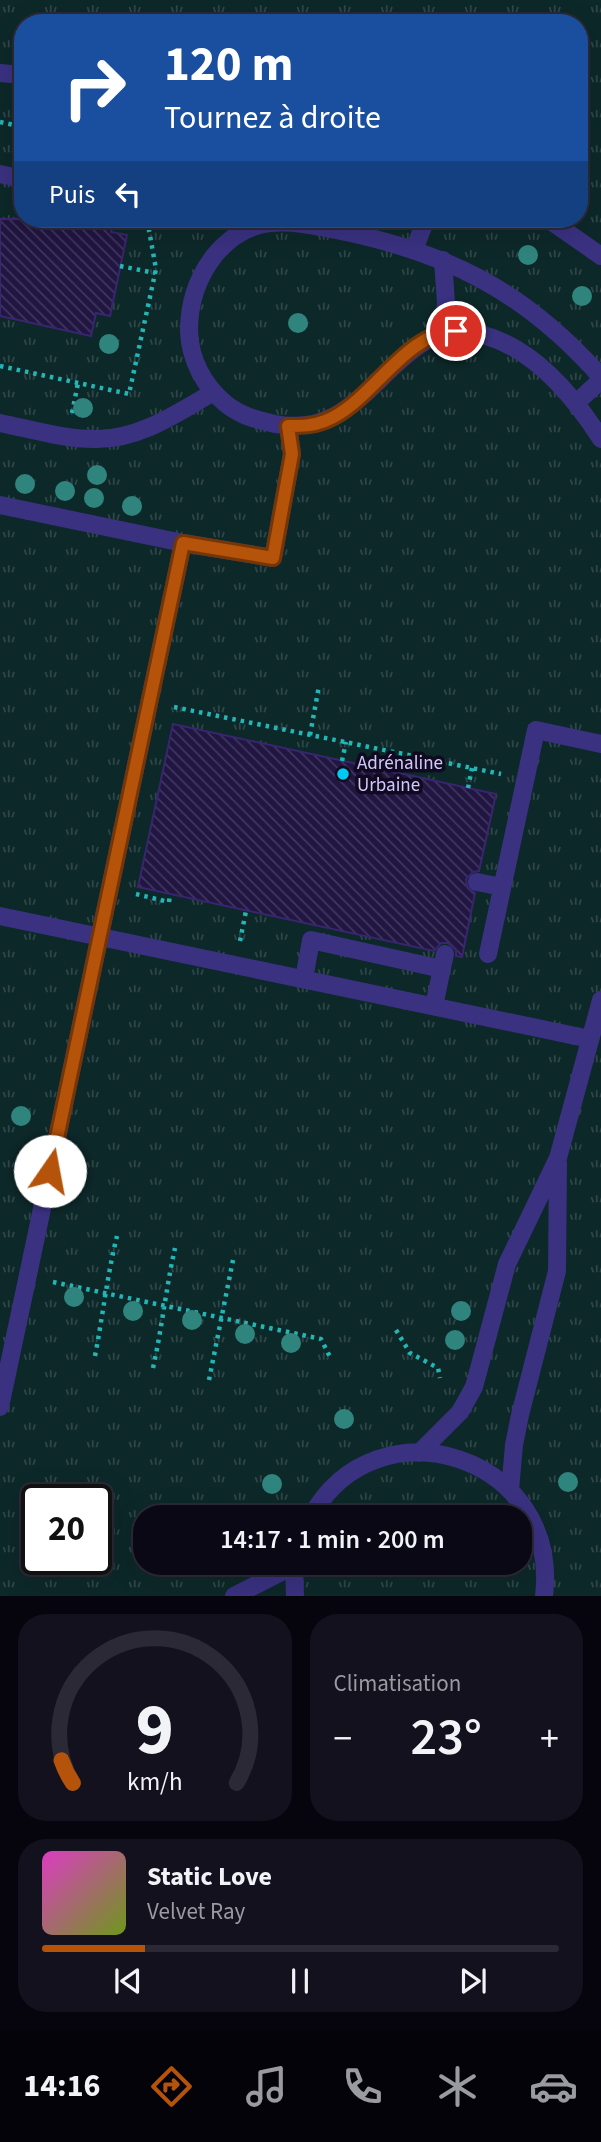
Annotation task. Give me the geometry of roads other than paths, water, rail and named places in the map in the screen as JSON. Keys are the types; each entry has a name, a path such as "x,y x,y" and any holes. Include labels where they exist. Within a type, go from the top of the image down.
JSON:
{"street":[{"path":"242,228 211,261 200,280 192,301 189,326 197,368 212,393 244,415 288,426 315,424 337,415 359,400 405,356 442,331 477,334 511,346 544,370 576,403 601,439"},
{"path":"324,228 414,250 443,260 501,289 529,308 571,344 601,378 576,403"},
{"path":"414,250 423,228"},
{"path":"561,228 601,256"},
{"path":"442,331 446,303 443,260"},
{"path":"0,423 84,439 111,438 149,428 212,393"},
{"path":"0,505 183,543 273,558 292,454 288,426"},
{"path":"0,1407 183,543"},
{"path":"488,954 536,730 601,744"},
{"path":"477,882 502,887"},
{"path":"0,916 590,1039"},
{"path":"304,979 311,940 443,961 434,1006"},
{"path":"419,1453 448,1426 471,1393 507,1264 558,1158 601,1000"},
{"path":"510,1490 512,1456 520,1415 557,1271 558,1158"},
{"path":"319,1505 331,1488 356,1470 384,1458 419,1453 455,1457 474,1464 496,1477 510,1490 532,1522 545,1567 544,1596"},
{"path":"234,1596 273,1575"},
{"path":"294,1575 295,1596"}],"place":[{"name":"Adrénaline Urbaine","path":"343,774"}]}
